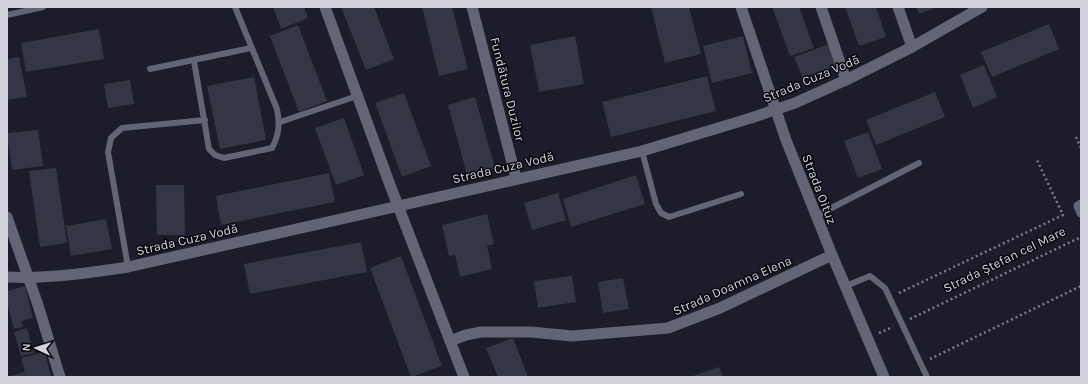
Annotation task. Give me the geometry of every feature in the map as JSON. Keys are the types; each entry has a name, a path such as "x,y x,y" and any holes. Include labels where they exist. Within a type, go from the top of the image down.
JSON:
{"street":[{"path":"324,7 398,206 464,377"},
{"name":"Fundătura Duzilor","path":"472,7 516,178"},
{"name":"Strada Oituz","path":"741,7 776,110 816,216 884,377"},
{"path":"821,7 846,80"},
{"path":"898,7 912,47"},
{"name":"Strada Cuza Vodă","path":"7,277 28,278 80,274 128,267 516,178 642,151 776,110 846,80 912,47 982,7"},
{"path":"1081,204 1078,206 1081,213"},
{"path":"7,217 60,377"},
{"name":"Strada Doamna Elena","path":"450,341 466,335 482,332 530,332 572,336 668,328 720,308 832,255"}],"lane":[{"path":"7,15 43,7"},
{"path":"194,61 209,149 215,155 224,158 272,148 277,138 280,122 277,109 235,7"},
{"path":"150,69 251,48"},
{"path":"280,122 357,96"},
{"path":"128,267 108,152 111,138 122,128 205,120"},
{"path":"642,151 656,204 661,213 669,217 742,194"},
{"path":"816,216 919,163"},
{"path":"846,286 870,276 885,288 927,377"}],"path":[{"path":"1076,137 1081,148"},
{"path":"889,297 1063,215 1036,158"},
{"name":"Strada Ștefan cel Mare","path":"938,305 1081,237"},
{"path":"921,363 1081,286"}],"building":[{"path":"273,7 304,7 308,18 281,29"},
{"path":"341,7 374,7 394,59 366,70"},
{"path":"422,7 452,7 468,69 439,76"},
{"path":"651,7 689,7 701,54 665,63"},
{"path":"772,7 799,7 814,48 790,56"},
{"path":"845,7 876,7 886,37 859,46"},
{"path":"916,7 938,7 919,14"},
{"path":"1049,24 1059,49 992,77 981,52"},
{"path":"298,25 327,101 299,112 270,36"},
{"path":"99,29 104,59 26,72 21,43"},
{"path":"575,36 584,84 539,92 530,45"},
{"path":"743,36 752,73 712,83 703,46"},
{"path":"829,44 836,66 803,79 794,57"},
{"path":"19,57 27,97 7,100 7,59"},
{"path":"984,65 997,97 973,108 960,75"},
{"path":"707,76 716,111 611,137 602,102"},
{"path":"254,77 266,140 220,149 207,86"},
{"path":"130,80 134,104 108,108 104,84"},
{"path":"935,92 945,117 876,145 866,120"},
{"path":"404,93 431,166 402,177 375,103"},
{"path":"475,97 495,168 467,175 448,105"},
{"path":"344,118 364,175 336,185 315,128"},
{"path":"38,130 43,166 12,170 7,133"},
{"path":"868,132 882,169 858,178 844,141"},
{"path":"56,168 67,243 40,247 29,171"},
{"path":"329,173 335,202 221,225 216,196"},
{"path":"636,175 645,204 571,227 563,199"},
{"path":"156,185 184,185 185,235 157,235"},
{"path":"558,193 566,220 532,230 524,203"},
{"path":"487,214 494,244 487,246 492,269 460,277 455,255 449,256 442,225"},
{"path":"106,219 112,249 71,256 66,226"},
{"path":"361,242 367,272 250,294 244,264"},
{"path":"401,256 442,366 411,377 370,268"},
{"path":"572,276 576,302 538,308 534,281"},
{"path":"623,278 629,309 603,313 598,282"},
{"path":"25,286 33,318 22,321 23,327 14,329 7,303 7,291"},
{"path":"27,328 34,353 21,356 14,332"},
{"path":"513,338 528,377 498,377 486,348"},
{"path":"45,352 51,377 7,377 25,372 21,358"},
{"path":"719,367 723,377 690,377"}]}
